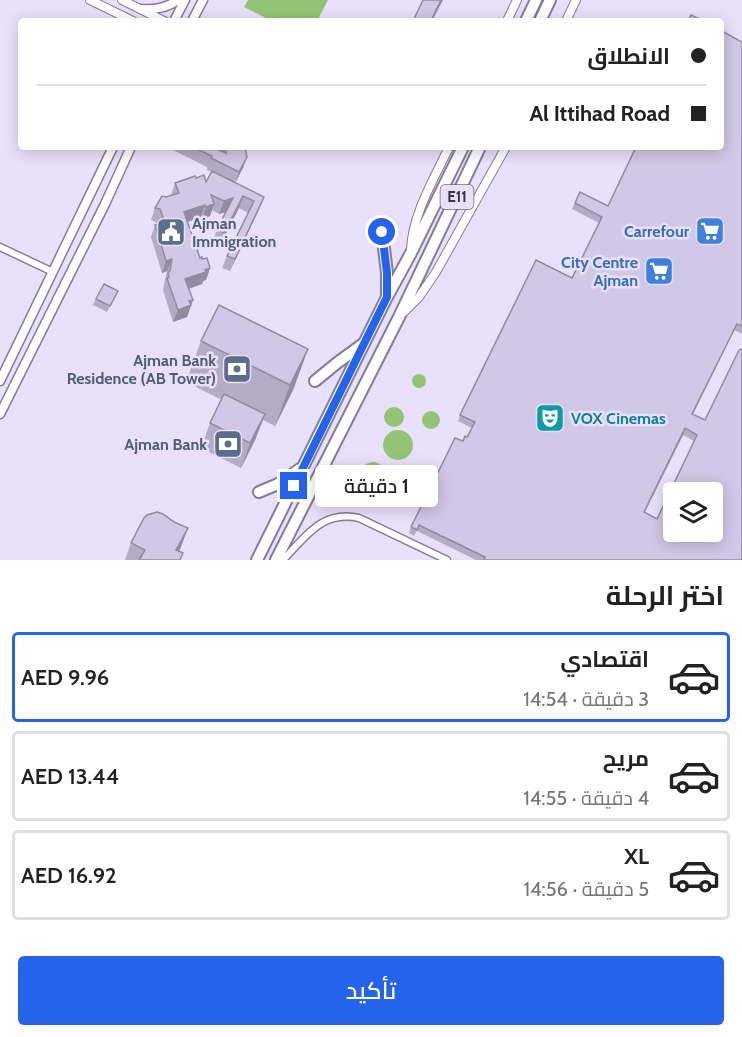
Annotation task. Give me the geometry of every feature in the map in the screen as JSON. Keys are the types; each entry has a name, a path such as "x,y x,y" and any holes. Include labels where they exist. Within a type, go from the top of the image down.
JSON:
{"highway":[{"path":"527,18 536,0"},
{"path":"541,18 550,0"},
{"name":"E11","path":"257,560 462,150"},
{"name":"E11","path":"276,560 399,317 479,150"},
{"path":"382,232 387,273 387,297"},
{"path":"315,381 366,342"},
{"path":"259,492 278,484 303,467"}],"main road":[{"path":"141,9 163,8 178,0"},
{"path":"176,18 185,0"},
{"path":"194,18 203,0"},
{"path":"0,381 112,150"},
{"path":"0,414 130,150"}],"street":[{"path":"90,0 127,18"},
{"path":"122,0 158,18"},
{"path":"508,18 517,0"},
{"path":"567,18 576,0"},
{"path":"411,253 411,240 419,212 448,150"},
{"path":"399,317 419,297 436,272 504,150"},
{"path":"0,247 52,272"},
{"path":"283,560 319,524 338,516 359,518 447,560"}],"green space":[{"path":"248,0 328,0 319,18 266,18 244,7"},
{"path":"416,374 422,374 426,381 422,388 416,388 412,384 412,378"},
{"path":"394,407 401,410 404,417 401,424 394,427 387,424 384,417 387,410"},
{"path":"431,411 437,414 440,420 437,426 431,429 425,426 422,420 425,414"},
{"path":"398,430 404,431 412,439 412,451 404,459 398,460 392,459 384,451 383,445 384,439 392,431"},
{"path":"373,462 382,465 385,474 382,483 373,486 364,483 361,474 364,465"},
{"path":"378,488 384,488 388,495 384,502 378,502 374,498 374,492"}],"building":[{"path":"423,0 441,0 432,18 414,18"},
{"name":"City Centre Ajman","path":"724,32 742,42 742,326 737,324 692,414 705,420 739,350 742,349 742,560 484,560 485,557 419,525 417,530 411,527 455,438 463,441 475,422 460,415 536,260 572,278 602,217 575,203 580,192 608,206 635,150 724,150"},
{"path":"199,150 219,150 226,153 226,150 246,150 247,157 239,172 211,158 212,156"},
{"path":"212,171 264,197 235,259 227,256 254,201 243,196 224,233 217,229 233,198 224,201 211,195 214,204 184,212 200,258 207,258 210,268 205,270 206,272 185,279 193,300 189,301 191,305 178,310 167,278 172,259 166,261 155,225 165,222 160,209 155,208 162,196 179,193 175,183 204,175 206,182"},
{"path":"104,284 118,291 110,306 96,299"},
{"path":"219,305 308,349 290,385 201,341"},
{"path":"224,394 265,414 250,443 210,423"},
{"path":"157,512 188,528 176,550 183,553 180,560 139,560 145,550 131,543 144,518"}],"place":[{"name":"Carrefour","path":"710,231"},
{"name":"Ajman Immigration","path":"171,232"},
{"name":"City Centre Ajman","path":"659,271"},
{"name":"Ajman Bank Residence (AB Tower)","path":"237,369"},
{"name":"VOX Cinemas","path":"550,418"},
{"name":"Ajman Bank","path":"228,444"}],"route":[{"path":"294,486 387,297 388,284 382,232"}]}
